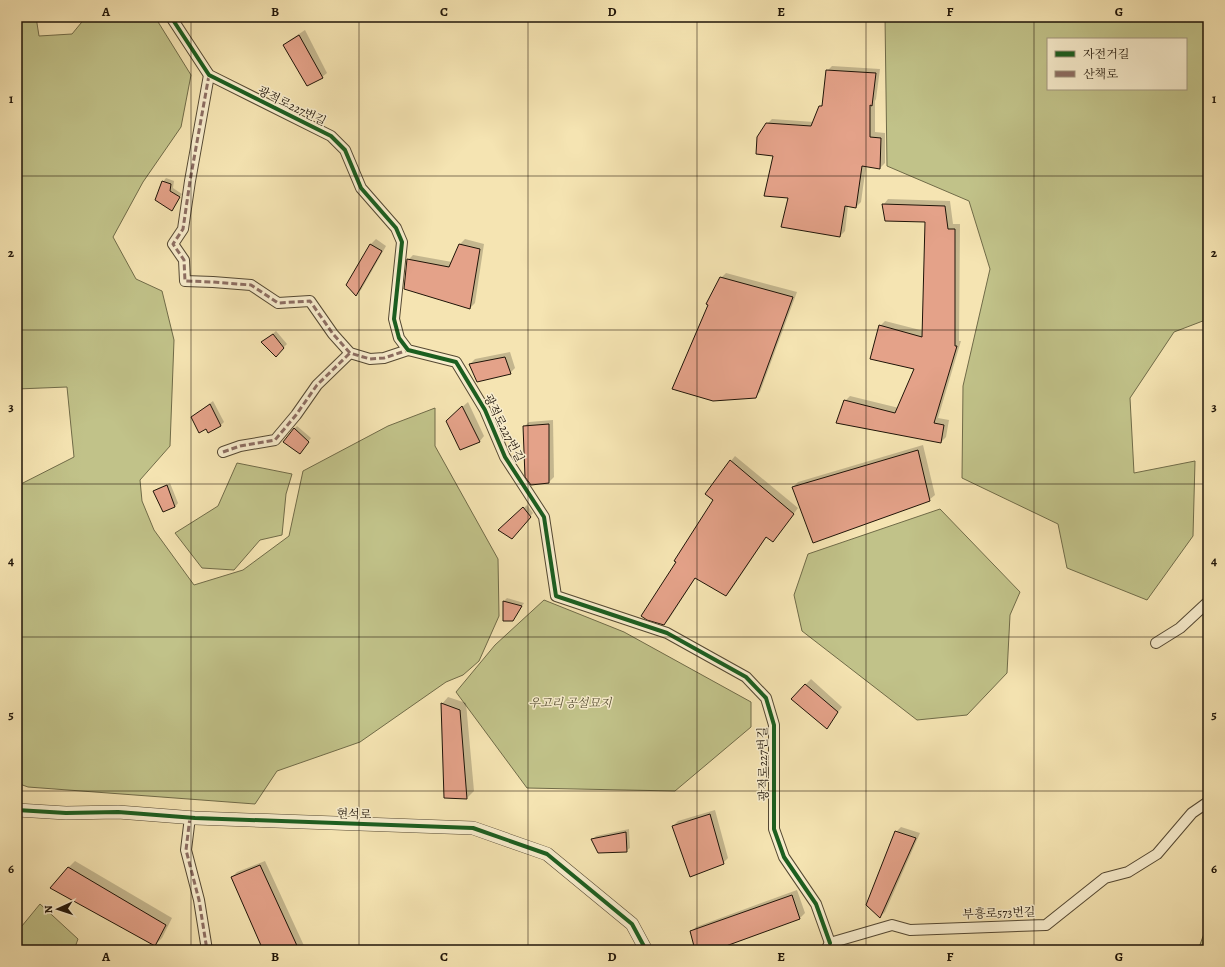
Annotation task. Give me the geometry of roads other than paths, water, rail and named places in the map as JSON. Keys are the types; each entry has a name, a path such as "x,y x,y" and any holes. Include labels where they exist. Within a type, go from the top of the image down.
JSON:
{"street":[{"path":"171,17 208,75 183,229 173,244 184,260 185,281 251,285 278,303 310,301 333,334 350,353 370,358 384,358 408,350"},
{"name":"광적로227번길","path":"208,75 331,136 344,150 361,188 396,228 402,242 394,319 399,338 408,350 456,362 485,410 505,457 544,517 556,596 667,633 746,677 766,698 774,725 774,829 784,857 816,904 828,947"},
{"path":"223,452 240,446 275,440 296,415 317,385 350,353"},
{"path":"1156,643 1180,628 1208,602"},
{"name":"부흥로573번길","path":"828,947 892,925 910,930 1046,925 1105,878 1128,872 1157,854 1192,813 1208,802"},
{"name":"현석로","path":"17,810 66,813 118,812 190,817 473,828 547,854 632,924 646,950"},
{"path":"190,817 186,850 199,900 207,950"}],"park label":[{"name":"우고리 공설묘지","path":"570,703"}]}
